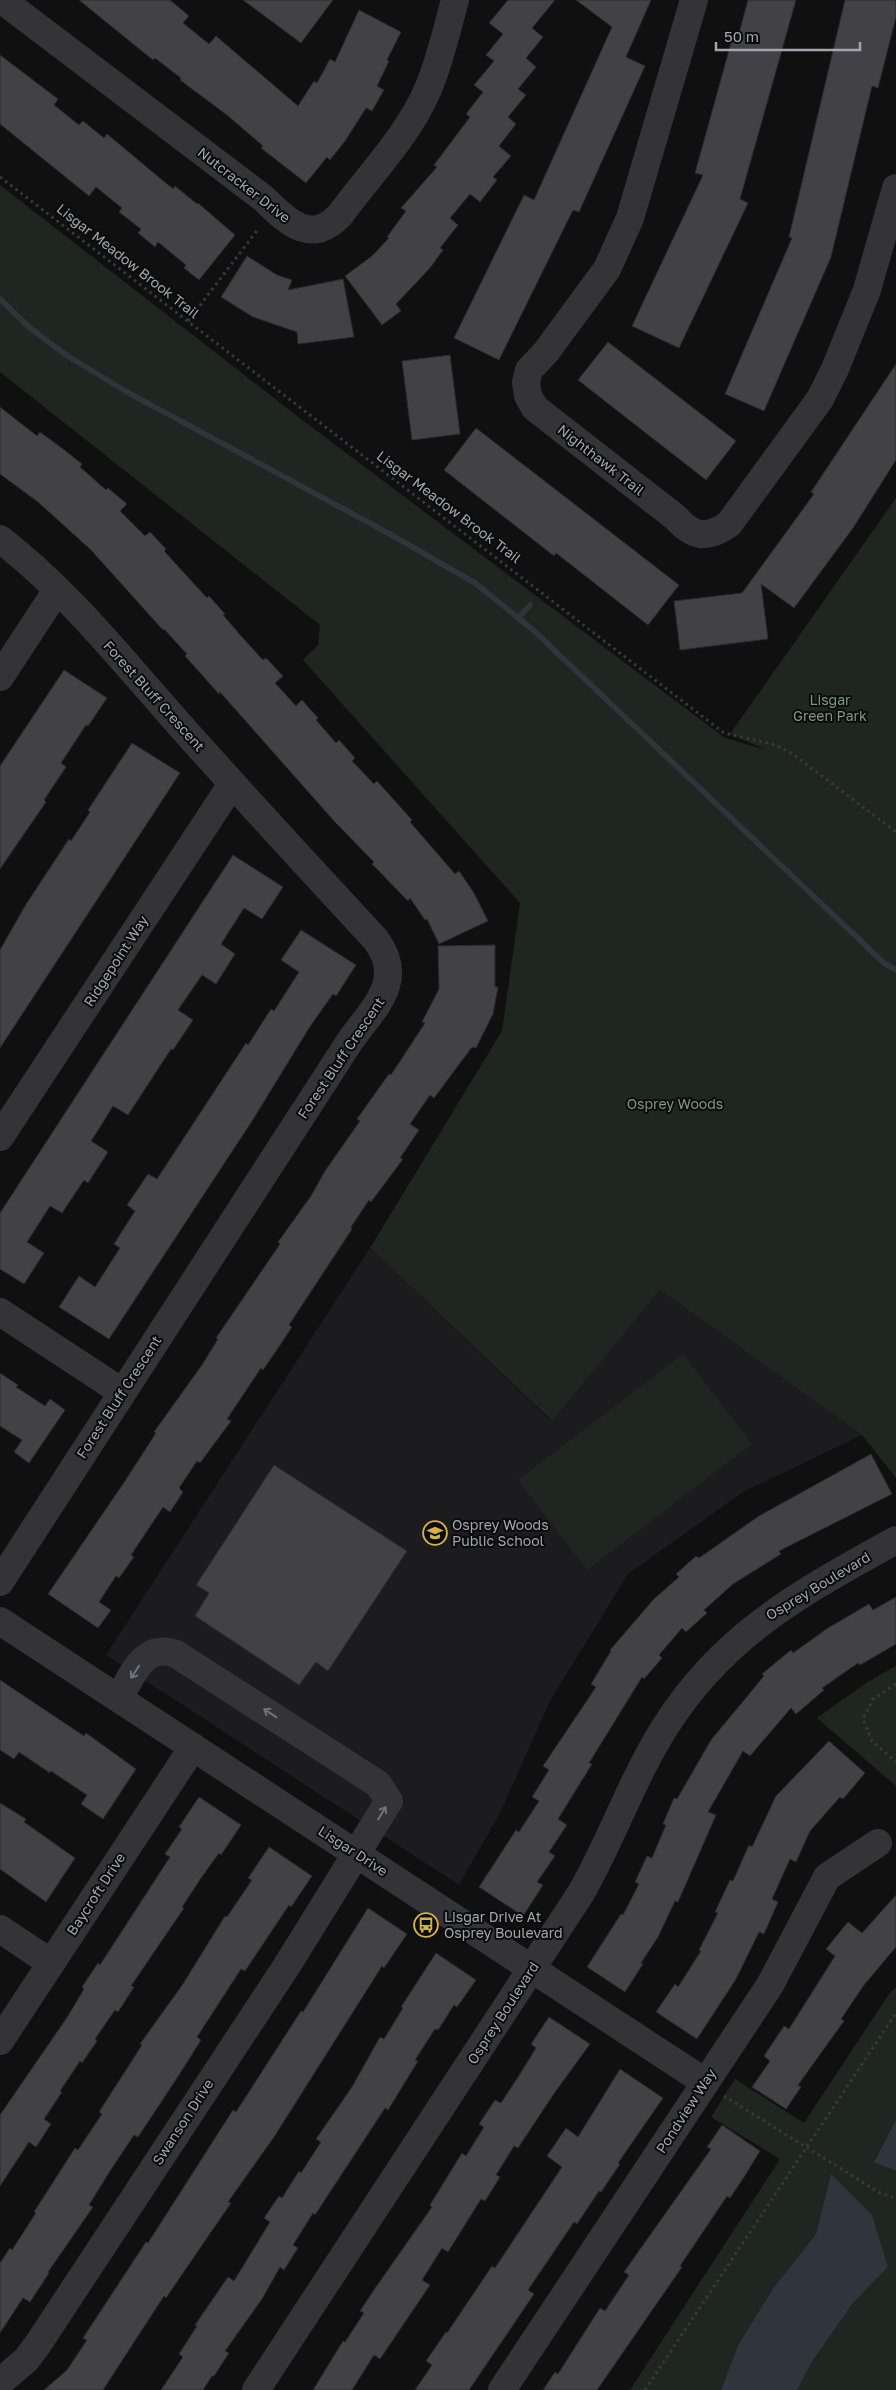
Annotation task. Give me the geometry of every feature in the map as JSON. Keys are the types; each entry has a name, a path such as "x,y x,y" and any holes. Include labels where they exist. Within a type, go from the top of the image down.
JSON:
{"street":[{"name":"Nutcracker Drive","path":"2,0 263,198 285,220 301,229 317,230 330,225 340,215 404,131 417,110 428,88 447,3"},
{"name":"Nighthawk Trail","path":"694,0 630,218 607,268 546,352 529,370 526,382 528,396 535,408 675,517 685,529 707,535 718,531 729,524 820,399 835,370 858,314 896,188"},
{"name":"Forest Bluff Crescent","path":"0,539 57,590 376,940 389,963 388,983 384,993 350,1042 0,1582"},
{"path":"0,676 57,590"},
{"name":"Ridgepoint Way","path":"0,1137 232,784"},
{"path":"0,1312 122,1392"},
{"name":"Osprey Boulevard","path":"256,2390 532,1968 600,1860 654,1745 699,1682 732,1646 768,1616 806,1591 896,1540"},
{"name":"Lisgar Drive","path":"0,1621 714,2089"},
{"name":"Swanson Drive","path":"0,2382 26,2360 38,2344 286,1967 389,1801 378,1784 185,1659 167,1650 155,1651 142,1661 119,1698"},
{"name":"Baycroft Drive","path":"0,2041 193,1747"},
{"name":"Pondview Way","path":"502,2390 714,2089 827,1877 878,1843"},
{"path":"0,1929 51,1963"}],"path":[{"name":"Lisgar Meadow Brook Trail","path":"0,176 724,733 776,745 794,755 896,832"},
{"path":"188,321 259,228"},
{"path":"896,1684 873,1699 863,1720 872,1741 896,1762"},
{"path":"645,2390 896,2013"},
{"path":"714,2089 880,2193 896,2198"}],"shaded area":[{"name":"Osprey Woods Public School","path":"370,1248 551,1421 660,1290 862,1435 743,1492 628,1574 550,1701 499,1815 459,1885 106,1655"},
{"path":"896,2119 896,2171 874,2162"},
{"path":"831,2174 872,2215 888,2267 853,2303 812,2362 797,2390 721,2390 738,2345 774,2287 816,2234"}],"green space":[{"path":"0,185 301,419 725,738 766,750 730,734 896,498 896,1478 862,1435 660,1290 552,1421 370,1248 502,1031 520,903 303,660 318,645 320,625 0,372"},
{"path":"683,1354 752,1444 587,1570 518,1480"},
{"path":"896,1666 896,1786 817,1718 866,1683"},
{"path":"896,1988 896,2119 874,2161 896,2171 896,2390 797,2390 812,2362 853,2303 888,2267 831,2175 816,2234 774,2287 738,2345 721,2390 630,2390 780,2159 711,2117 735,2079 804,2123 891,1991"}],"building":[{"path":"79,0 170,0 189,16 183,23 209,44 216,36 298,106 314,81 317,83 330,59 335,62 359,10 401,32 377,86 384,90 372,111 366,108 345,141 330,160 327,157 306,183 261,148 263,146 227,115 180,80 181,78 155,58 153,60"},
{"path":"243,0 333,0 301,43"},
{"path":"508,0 555,0 532,28 543,37 526,58 536,67 518,89 526,95 508,117 516,124 499,146 511,156 493,177 497,180 480,202 470,194 450,218 458,225 440,248 443,250 430,268 396,304 401,311 382,325 345,276 372,256 389,238 387,237 406,211 401,208 437,167 434,165 470,117 466,114 483,92 474,85 494,61 486,55 503,34 489,23"},
{"path":"576,0 651,0 626,57 645,66 579,212 573,210 499,360 454,338 524,195 534,200 612,27"},
{"path":"748,0 796,0 740,199 748,203 679,348 632,326 703,175 695,173 733,36 738,37"},
{"path":"845,0 896,0 896,17 878,88 872,86 831,257 764,411 725,394 792,238 789,237"},
{"path":"0,55 58,99 54,105 79,125 83,121 104,138 107,134 173,189 175,186 198,203 235,235 199,280 184,268 186,265 158,242 155,247 138,233 141,229 119,212 122,208 96,187 89,196 0,124"},
{"path":"247,256 277,275 292,280 288,290 343,279 354,337 298,344 297,332 253,317 221,297"},
{"path":"608,342 736,441 706,480 578,380"},
{"path":"450,355 460,434 412,440 402,361"},
{"path":"896,364 896,460 853,528 794,608 761,584 768,639 680,650 674,601 742,593 814,494 811,492"},
{"path":"0,407 37,436 40,432 63,449 82,464 80,467 106,490 108,488 127,504 120,511 145,536 150,532 166,549 164,551 207,598 209,596 225,614 223,615 263,660 266,658 283,676 275,683 296,706 302,700 336,743 339,740 355,758 352,761 374,784 377,781 412,820 410,822 455,874 459,871 474,893 488,921 439,944 427,919 425,920 410,898 408,901 372,864 374,862 334,821 220,692 219,694 185,656 187,654 91,550 38,502 0,474"},
{"path":"476,428 679,585 648,625 556,553 554,556 444,470"},
{"path":"64,670 107,698 88,726 86,725 61,763 66,767 44,800 46,802 0,869 0,766"},
{"path":"132,743 180,773 0,1048 0,950 25,906 69,839 71,841 90,812 88,810"},
{"path":"233,855 283,887 262,919 244,908 221,944 235,954 216,984 202,975 178,1010 193,1020 173,1050 171,1049 128,1115 113,1106 91,1141 108,1152 88,1183 84,1180 62,1213 50,1206 27,1242 44,1253 24,1284 0,1269 0,1213"},
{"path":"301,930 356,965 336,996 333,994 309,1028 254,1118 109,1339 59,1307 79,1276 95,1287 120,1248 114,1244 135,1211 127,1205 148,1174 157,1179 246,1043 248,1045 271,1009 274,1011 299,972 281,960"},
{"path":"495,945 495,987 498,987 493,1014 476,1048 472,1047 434,1098 430,1095 410,1124 419,1130 400,1158 403,1159 371,1202 369,1200 351,1227 352,1229 289,1325 292,1327 263,1370 261,1368 227,1419 231,1421 200,1463 197,1461 179,1488 183,1492 170,1512 163,1507 131,1555 134,1557 119,1578 116,1576 99,1602 111,1610 98,1628 48,1594 125,1481 156,1433 154,1432 202,1365 218,1339 216,1338 280,1244 278,1242 311,1196 325,1171 360,1121 357,1119 389,1074 391,1075 425,1023 422,1022 439,989 438,946"},
{"path":"0,1373 18,1385 16,1387 45,1406 50,1399 65,1410 29,1463 14,1452 22,1440 0,1426"},
{"path":"871,1454 892,1494 779,1551 781,1554 733,1584 704,1610 707,1613 686,1632 682,1628 659,1655 662,1658 644,1679 642,1677 589,1763 592,1764 558,1819 567,1825 549,1852 555,1856 537,1882 543,1885 523,1916 479,1887 516,1830 519,1832 539,1801 532,1797 549,1770 543,1766 596,1687 591,1684 610,1650 654,1599 679,1577 676,1574 696,1556 699,1558 759,1516"},
{"path":"274,1465 407,1551 328,1671 316,1662 299,1685 195,1616 209,1593 196,1585"},
{"path":"896,1597 896,1644 860,1665 858,1663 822,1688 824,1690 796,1714 791,1708 750,1756 743,1751 708,1812 716,1815 678,1902 675,1901 658,1937 625,1992 587,1967 621,1914 623,1915 639,1884 635,1882 647,1856 652,1858 666,1825 663,1824 674,1798 677,1799 711,1740 764,1676 762,1674 791,1650 793,1653 828,1628 869,1604 873,1610"},
{"path":"0,1680 84,1736 86,1733 136,1769 103,1819 81,1804 87,1795 19,1752 14,1759 0,1750"},
{"path":"829,1741 865,1773 843,1799 840,1797 810,1831 796,1862 790,1859 772,1899 778,1902 764,1934 759,1932 736,1979 697,2039 656,2012 675,1984 678,1987 701,1951 699,1950 718,1913 715,1912 730,1880 733,1881 749,1845 752,1847 776,1796"},
{"path":"199,1797 241,1825 221,1855 219,1853 201,1878 182,1907 184,1908 131,1986 134,1987 118,2012 115,2010 95,2039 97,2041 82,2063 80,2061 60,2091 62,2092 44,2119 51,2124 36,2147 29,2142 0,2186 0,2115 68,2016 84,1989 82,1987 98,1963 100,1965 170,1857 165,1854 182,1829 179,1827"},
{"path":"0,1803 26,1819 24,1822 75,1858 46,1902 0,1869"},
{"path":"269,1847 312,1876 291,1907 289,1905 245,1971 241,1969 197,2037 201,2040 179,2075 138,2137 134,2135 110,2171 89,2205 93,2207 48,2272 30,2302 23,2298 0,2333 0,2263 10,2248 12,2250 75,2148 78,2150 102,2114 99,2112 142,2045 140,2044 183,1984 225,1916 227,1917 252,1880 248,1878"},
{"path":"896,1895 896,1947 864,1985 841,2019 844,2021 798,2085 801,2087 786,2109 752,2087 770,2061 764,2056 784,2026 789,2029 835,1956 826,1949 848,1922 862,1933"},
{"path":"368,1908 407,1934 384,1968 382,1966 274,2137 228,2202 231,2203 166,2298 164,2296 103,2390 44,2390 67,2370 87,2340 83,2338 146,2242 148,2243 233,2110 236,2112 301,2011 303,2012"},
{"path":"436,1953 476,1980 457,2007 454,2005 438,2030 435,2029 415,2060 418,2061 388,2110 385,2108 315,2215 313,2213 293,2245 298,2248 284,2270 280,2267 262,2299 225,2351 229,2353 214,2376 212,2376 203,2390 161,2390 183,2357 179,2354 197,2326 195,2325 228,2277 234,2281 270,2222 264,2218 279,2196 282,2198 299,2171 301,2173 321,2142 316,2139 352,2087 380,2037 384,2039 403,2008 401,2007"},
{"path":"549,2017 590,2044 518,2148 514,2146 496,2175 500,2177 485,2201 481,2199 448,2252 442,2248 422,2280 430,2285 380,2359 374,2355 352,2390 313,2390 343,2341 345,2342 364,2313 360,2311 432,2207 430,2205 462,2153 466,2156 484,2127 479,2124 495,2100 501,2103 520,2074 536,2048 531,2044"},
{"path":"620,2069 663,2098 618,2163 620,2164 601,2192 599,2191 577,2224 574,2222 528,2290 534,2294 469,2390 415,2390 432,2365 426,2361 492,2266 495,2268 562,2167 547,2156 566,2128 578,2137"},
{"path":"722,2125 760,2151 730,2198 727,2196 680,2266 682,2267 597,2390 543,2390 555,2372 558,2374 600,2308 605,2311 629,2275 624,2272 711,2149 707,2147"}],"waterway":[{"path":"0,299 30,328 69,357 127,392 388,533 475,583 532,629 884,963 896,970"},
{"path":"518,618 530,605"}],"place":[{"name":"Osprey Woods Public School","path":"435,1533"},
{"name":"Lisgar Drive At Osprey Boulevard","path":"426,1925"}],"park label":[{"name":"Lisgar Green Park","path":"830,708"},
{"name":"Osprey Woods","path":"675,1104"}]}
